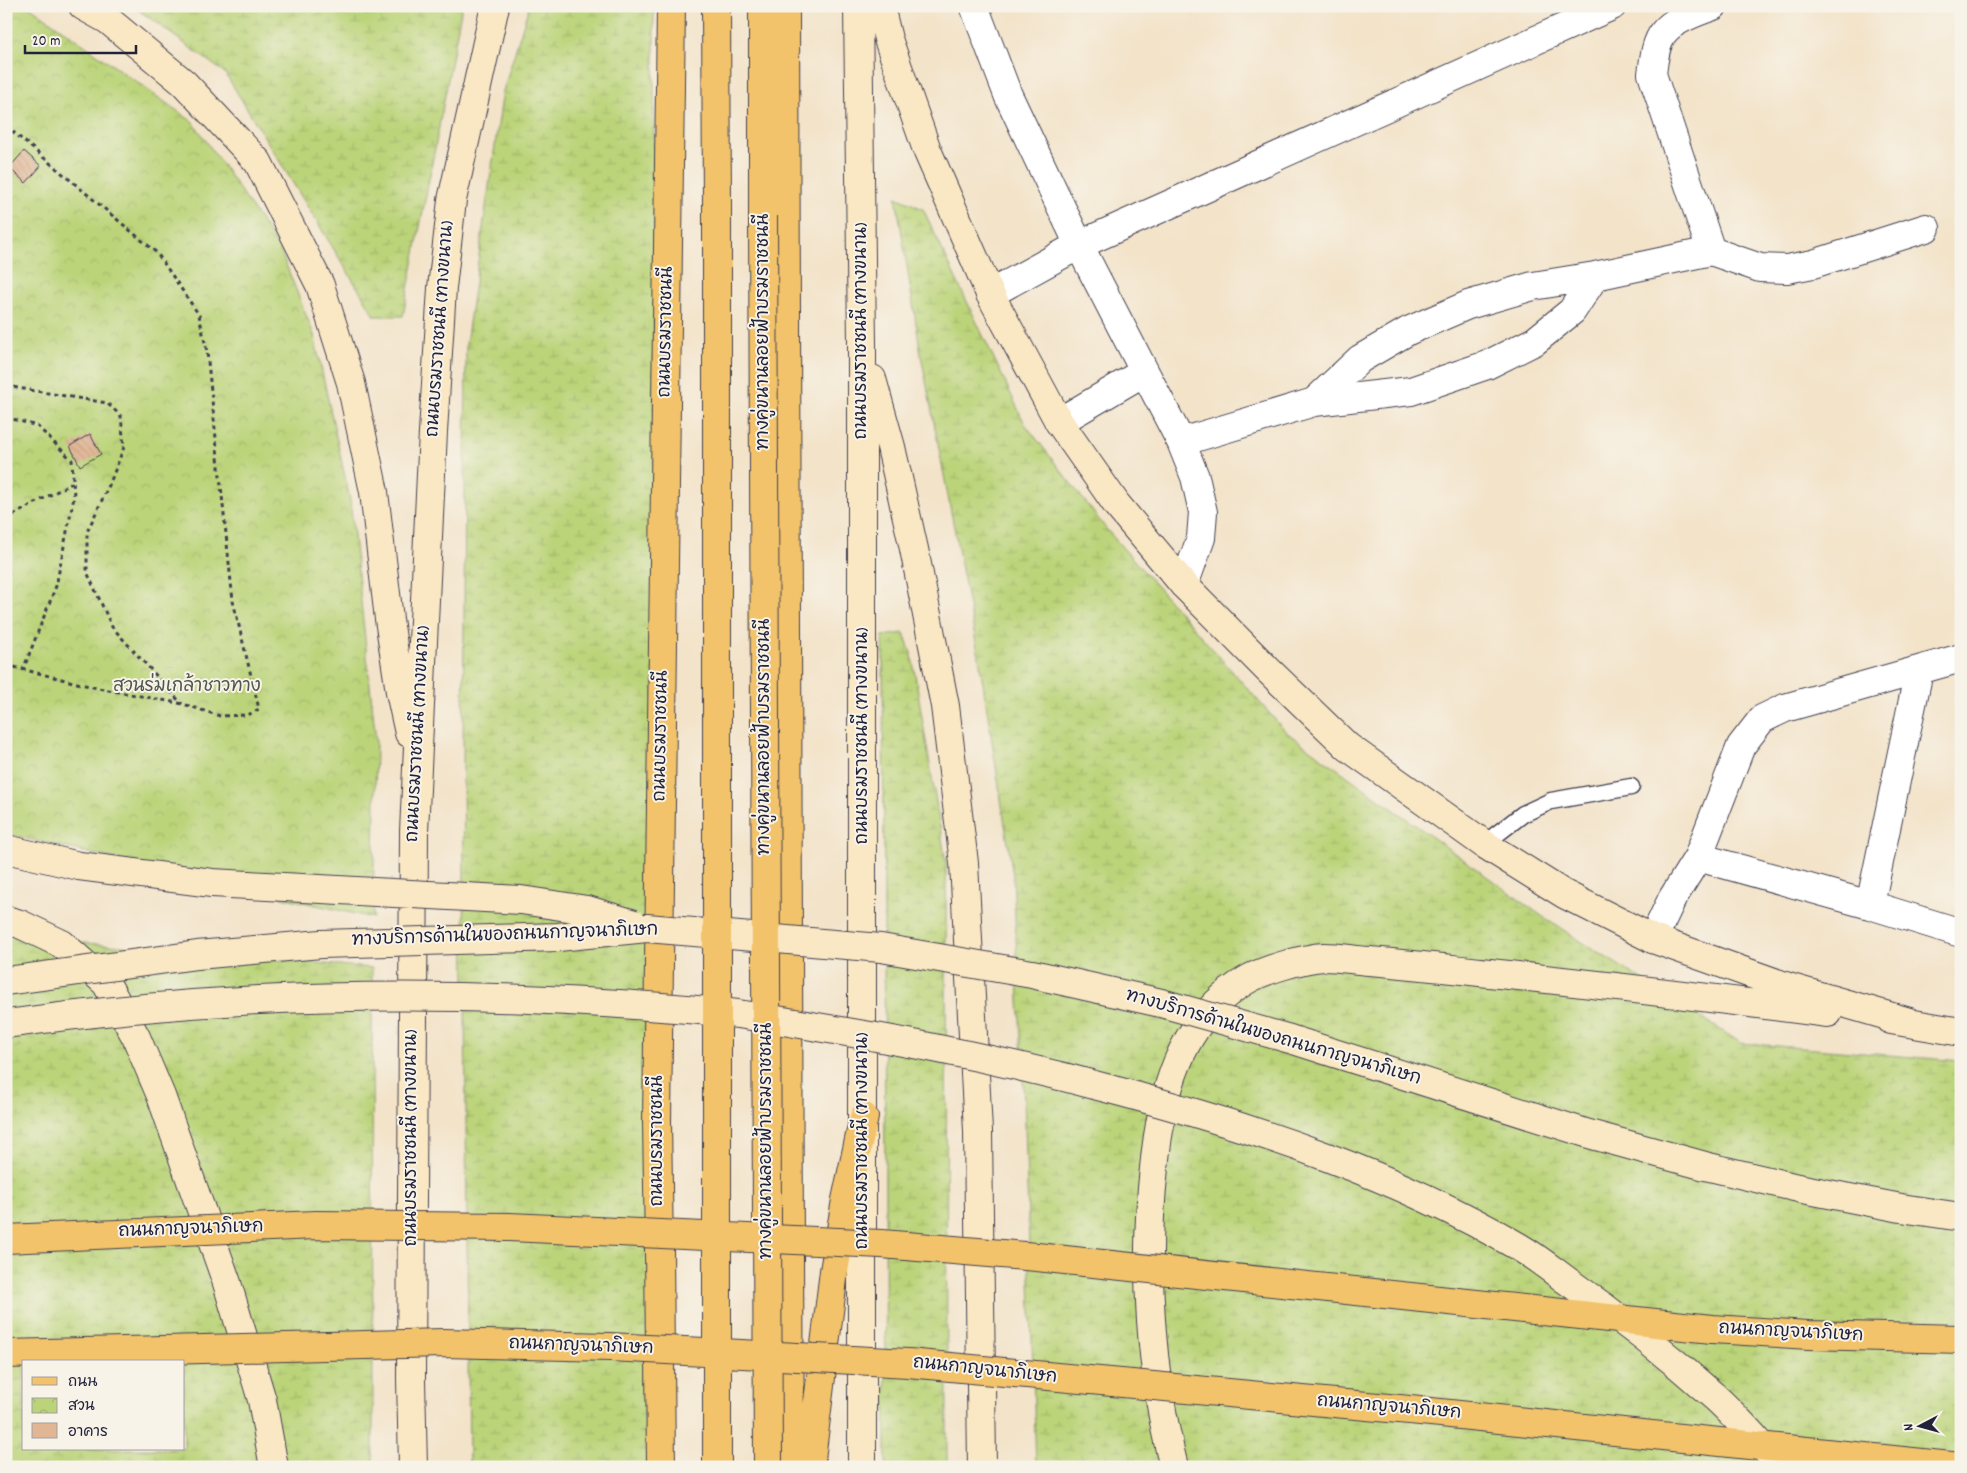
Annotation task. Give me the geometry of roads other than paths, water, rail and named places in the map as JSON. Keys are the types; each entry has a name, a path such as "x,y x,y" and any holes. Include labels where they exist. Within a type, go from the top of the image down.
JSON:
{"main road":[{"path":"83,6 108,20 184,83 258,162 320,285 351,383 374,492 400,692 418,771"},
{"name":"ถนนบรมราชชนนี (ทางขนาน)","path":"413,1467 411,1370 414,841 432,442 442,288 452,200 495,6"},
{"name":"ถนนบรมราชชนนี","path":"661,1467 657,1122 671,6"},
{"path":"716,6 717,1467"},
{"name":"ทางคู่ขนานลอยฟ้าบรมราชชนนี","path":"763,6 768,1467"},
{"path":"785,6 790,1467"},
{"name":"ถนนบรมราชชนนี (ทางขนาน)","path":"858,6 862,344 864,1117 862,1467"},
{"path":"880,6 888,39 927,150 990,294 1060,422 1117,505 1184,585 1268,670 1348,747 1484,844 1564,894 1653,939 1788,987 1909,1022"},
{"path":"862,344 893,457 914,549 945,706 964,863 978,1131 982,1467"},
{"path":"6,849 79,866 212,883 521,900 587,910 647,928"},
{"path":"6,920 20,924 62,944 106,983 136,1037 161,1096 227,1283 262,1400 274,1467"},
{"name":"ทางบริการด้านในของถนนกาญจนาภิเษก","path":"6,982 196,955 321,944 558,937 647,928 881,948 1032,974 1162,1003 1290,1039 1589,1134 1704,1166 1798,1188 1961,1217"},
{"path":"1174,1467 1164,1427 1151,1332 1149,1207 1158,1131 1173,1069 1196,1026 1222,996 1247,979 1278,967 1323,957 1585,983 1909,1022 1961,1032"},
{"path":"6,1024 60,1016 192,1004 350,997 480,997 602,1002 739,1014 906,1041 1057,1075 1188,1110 1332,1160 1430,1200 1522,1249 1600,1303 1661,1351 1719,1400 1782,1467"},
{"path":"810,1467 834,1271 846,1200 864,1117"},
{"name":"ถนนกาญจนาภิเษก","path":"6,1239 148,1231 316,1225 509,1227 882,1244 1037,1257 1712,1329 1809,1335 1961,1339"},
{"name":"ถนนกาญจนาภิเษก","path":"6,1354 443,1343 610,1347 908,1363 1431,1412 1961,1467"}],"street":[{"path":"974,6 1008,95 1079,246 1181,442 1195,477 1203,512 1202,538 1184,585"},
{"path":"990,294 1079,246 1612,6"},
{"path":"1711,251 1652,74 1656,50 1664,32 1686,17 1713,6"},
{"path":"1314,402 1360,359 1408,331 1468,305 1533,286 1595,276 1711,251 1760,268 1787,269 1813,264 1926,228"},
{"path":"1181,442 1314,402 1411,391 1488,365 1535,341 1572,311 1595,276"},
{"path":"1060,422 1144,372"},
{"path":"1653,939 1672,899 1698,857 1741,746 1762,719 1785,708 1961,658"},
{"path":"1870,905 1920,670"},
{"path":"1698,857 1870,905 1961,933"}],"lane":[{"path":"1484,844 1523,814 1551,802 1631,787"}],"park label":[{"name":"สวนร่มเกล้าชาวทาง","path":"187,687"}]}
